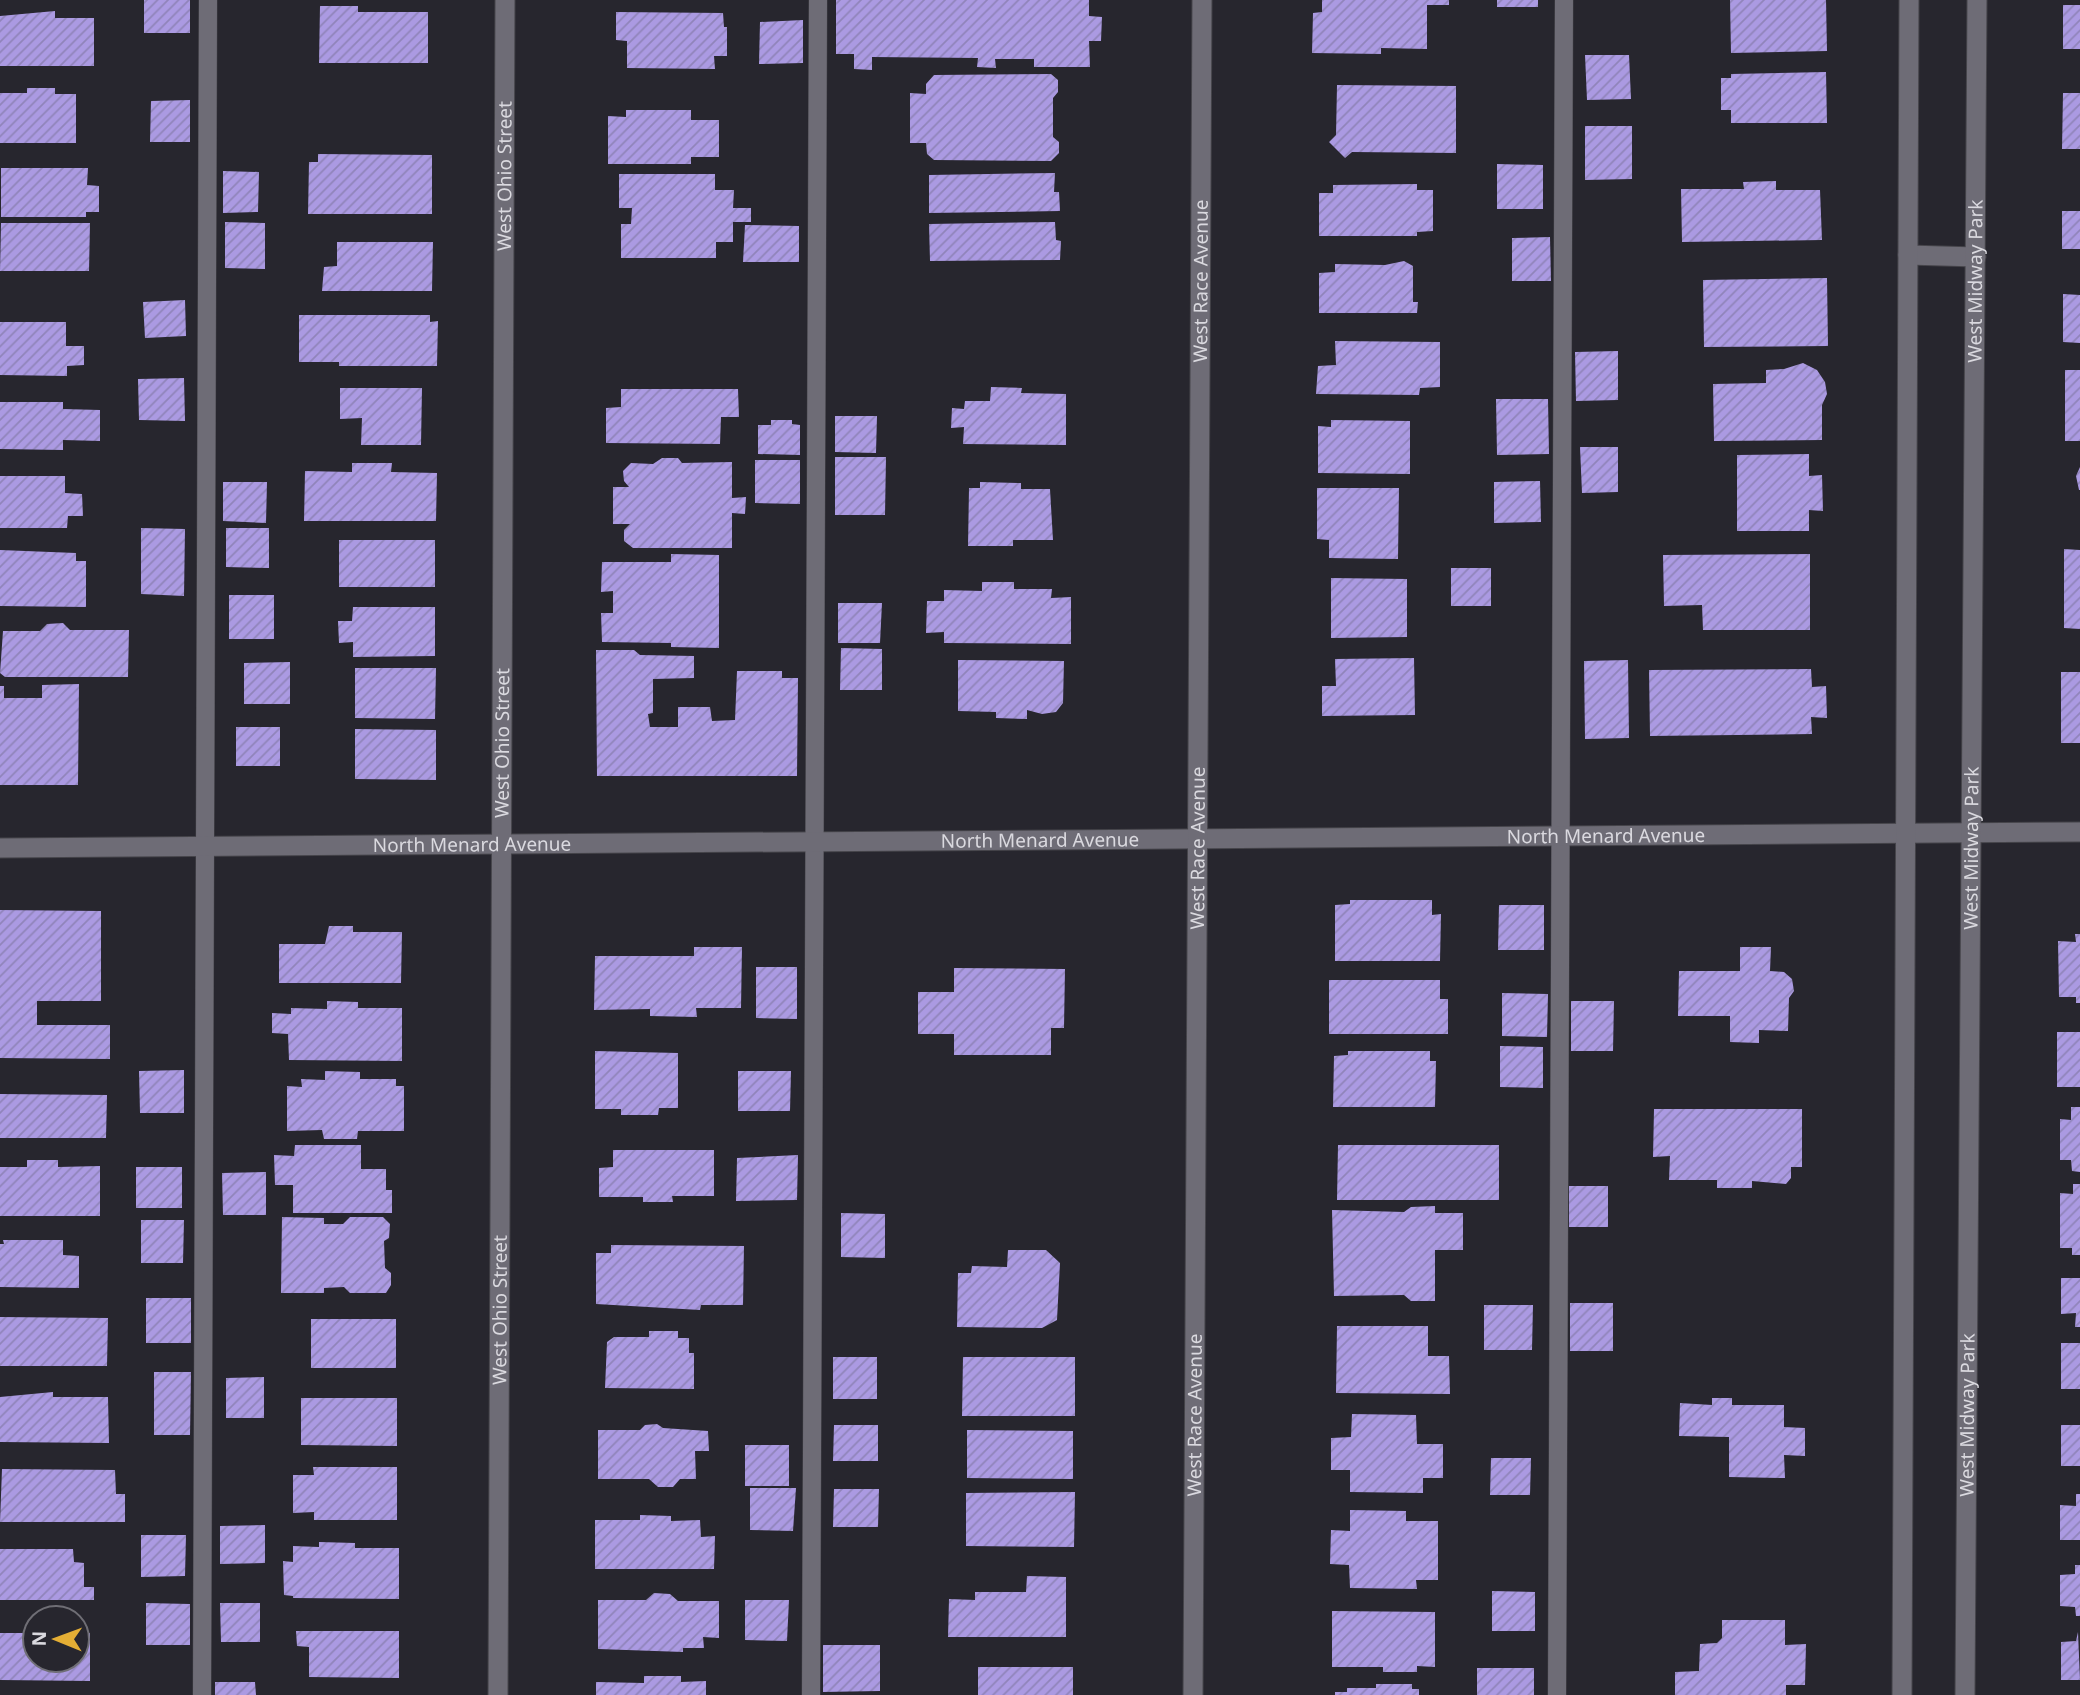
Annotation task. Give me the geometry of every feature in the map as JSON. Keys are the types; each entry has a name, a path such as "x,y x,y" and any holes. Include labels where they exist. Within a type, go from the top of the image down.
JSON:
{"street":[{"name":"West Ohio Street","path":"498,1695 505,0"},
{"name":"West Race Avenue","path":"1193,1695 1202,0"},
{"path":"1902,1695 1909,0"},
{"name":"West Midway Park","path":"1965,1695 1978,0"},
{"path":"1908,255 1976,257"},
{"name":"North Menard Avenue","path":"0,848 2080,832"}],"lane":[{"path":"202,1695 208,846 208,0"},
{"path":"811,1695 818,0"},
{"path":"1557,1695 1564,0"}],"building":[{"path":"144,0 190,0 190,33 144,33"},
{"path":"836,0 1089,0 1089,16 1102,17 1101,41 1089,41 1090,67 1034,67 1034,59 995,59 996,68 977,67 978,58 872,57 872,70 854,69 854,54 836,54"},
{"path":"1322,0 1449,0 1449,5 1427,5 1427,49 1381,48 1381,54 1312,53 1313,13 1322,12"},
{"path":"1497,0 1538,0 1538,7 1497,7"},
{"path":"1730,0 1826,0 1827,51 1731,53"},
{"path":"2063,5 2080,5 2080,49 2063,49"},
{"path":"320,6 358,6 358,12 428,12 428,63 319,63"},
{"path":"55,11 55,18 94,18 94,66 0,66 0,16"},
{"path":"616,12 723,13 724,27 727,27 727,56 714,56 715,69 627,68 627,41 616,40"},
{"path":"803,20 803,63 759,64 760,22"},
{"path":"1585,55 1629,55 1631,99 1587,100"},
{"path":"1826,72 1827,123 1731,123 1731,110 1721,110 1721,78 1731,78 1731,74"},
{"path":"1051,74 1058,80 1058,92 1053,98 1053,137 1059,142 1059,153 1051,161 934,160 927,154 926,143 910,143 910,93 926,94 926,84 934,75"},
{"path":"1337,85 1456,86 1456,153 1352,152 1345,158 1329,142 1336,135"},
{"path":"27,88 55,88 55,94 76,94 76,143 0,143 0,93 27,93"},
{"path":"2063,93 2080,93 2080,149 2062,149"},
{"path":"190,100 190,142 150,142 151,101"},
{"path":"626,110 691,110 691,120 719,120 719,157 691,157 691,164 608,164 608,116 626,117"},
{"path":"1585,126 1632,126 1632,179 1585,180"},
{"path":"318,154 432,155 432,214 308,214 309,162 318,162"},
{"path":"1497,164 1543,165 1543,209 1497,209"},
{"path":"1,168 88,168 87,185 99,186 99,212 86,212 86,217 1,217"},
{"path":"223,171 259,172 258,212 223,213"},
{"path":"1055,173 1054,192 1059,192 1060,211 929,213 929,175"},
{"path":"619,174 715,174 715,190 734,190 733,208 751,208 751,222 733,222 733,242 716,242 716,258 621,258 621,224 631,224 632,208 619,208"},
{"path":"1776,181 1776,190 1820,190 1822,240 1682,242 1681,189 1744,189 1743,182"},
{"path":"1417,184 1417,190 1433,190 1433,231 1417,232 1417,236 1319,236 1319,193 1333,193 1333,185"},
{"path":"2062,211 2080,211 2080,249 2062,249"},
{"path":"225,222 265,223 265,269 225,268"},
{"path":"1055,222 1056,240 1061,241 1060,260 930,261 929,224"},
{"path":"1,223 90,223 89,271 0,271"},
{"path":"745,225 799,226 799,262 743,262"},
{"path":"1550,237 1551,281 1512,281 1512,238"},
{"path":"337,242 433,242 432,291 322,291 324,267 337,266"},
{"path":"1404,261 1413,266 1413,302 1418,302 1417,313 1319,313 1319,273 1335,272 1335,264 1385,265"},
{"path":"1827,278 1828,346 1704,347 1703,280"},
{"path":"2063,294 2080,295 2080,343 2063,342"},
{"path":"185,300 186,336 145,338 143,302"},
{"path":"299,315 430,315 430,322 438,321 437,366 339,366 339,362 299,362"},
{"path":"0,322 66,322 66,346 84,346 84,365 67,366 67,376 0,375"},
{"path":"1335,341 1440,342 1440,387 1420,388 1419,395 1316,394 1318,366 1336,365"},
{"path":"1618,351 1618,400 1576,401 1575,352"},
{"path":"1803,363 1817,370 1825,382 1827,394 1822,405 1822,440 1714,441 1713,384 1766,383 1766,370 1784,369"},
{"path":"2065,370 2080,370 2080,441 2065,441"},
{"path":"184,378 185,421 139,420 138,379"},
{"path":"991,387 1022,388 1021,393 1066,394 1066,445 963,444 964,427 951,428 952,408 964,409 965,401 990,401"},
{"path":"340,388 422,388 421,445 361,445 362,418 340,419"},
{"path":"621,389 738,389 739,417 721,417 720,444 606,443 606,408 621,407"},
{"path":"1496,399 1548,399 1549,454 1497,455"},
{"path":"0,402 63,402 63,409 100,410 100,441 63,440 63,450 0,449"},
{"path":"835,416 877,416 876,453 835,452"},
{"path":"771,420 792,420 792,424 800,425 800,455 758,454 758,425 771,425"},
{"path":"1331,420 1410,421 1410,474 1318,473 1318,426 1331,427"},
{"path":"1580,447 1618,447 1618,492 1582,493"},
{"path":"1809,454 1809,476 1822,475 1823,511 1809,510 1809,531 1737,531 1737,455"},
{"path":"835,457 886,457 885,515 835,515"},
{"path":"662,458 678,458 682,463 732,462 732,498 746,497 745,514 732,513 732,548 633,548 624,541 624,530 630,524 613,524 613,487 629,487 624,481 623,471 631,463 653,464"},
{"path":"755,460 800,460 800,504 755,503"},
{"path":"352,463 392,463 391,472 437,473 436,521 304,521 305,471 352,472"},
{"path":"2080,467 2080,490 2079,490 2076,476"},
{"path":"0,476 65,476 65,493 82,494 83,516 68,516 67,528 0,528"},
{"path":"1540,481 1541,522 1494,523 1494,482"},
{"path":"223,482 267,482 266,523 223,521"},
{"path":"980,482 1021,483 1021,489 1050,489 1053,540 1013,540 1013,546 968,546 969,488 980,488"},
{"path":"1317,488 1399,488 1398,559 1329,558 1329,540 1317,539"},
{"path":"141,528 185,529 184,596 141,594"},
{"path":"226,528 269,528 269,568 226,567"},
{"path":"339,540 435,540 435,587 339,587"},
{"path":"2064,549 2080,550 2080,629 2064,628"},
{"path":"0,550 76,553 76,561 86,561 86,607 0,606"},
{"path":"671,554 719,555 719,648 671,647 671,643 602,642 601,613 613,613 613,591 601,592 602,562 671,562"},
{"path":"1810,554 1810,630 1703,630 1702,605 1664,606 1663,555"},
{"path":"1451,568 1491,568 1491,606 1451,606"},
{"path":"1331,578 1407,579 1407,637 1331,638"},
{"path":"982,582 1014,582 1014,589 1052,589 1051,598 1071,597 1071,644 944,643 944,632 926,633 927,601 944,601 944,590 982,591"},
{"path":"229,595 274,595 274,639 229,639"},
{"path":"838,603 882,603 880,643 838,643"},
{"path":"353,607 435,607 435,656 353,657 353,642 339,643 338,621 352,621"},
{"path":"63,623 70,630 129,630 128,677 5,677 0,673 3,631 40,631 47,624"},
{"path":"841,648 882,649 882,690 840,690"},
{"path":"596,650 634,650 640,655 694,656 694,678 653,679 653,713 648,714 650,727 678,727 678,707 710,707 712,721 735,720 737,671 782,671 782,678 798,678 797,776 597,776"},
{"path":"1414,658 1415,715 1322,716 1322,686 1336,686 1335,659"},
{"path":"958,660 1064,661 1063,703 1056,712 1042,714 1027,710 1027,719 996,718 996,712 958,711"},
{"path":"1628,660 1629,738 1585,739 1584,661"},
{"path":"290,662 290,704 244,704 244,663"},
{"path":"355,668 436,668 435,719 355,718"},
{"path":"1811,669 1812,687 1826,686 1827,718 1811,717 1812,734 1650,736 1649,670"},
{"path":"2061,672 2080,672 2080,743 2061,743"},
{"path":"79,684 78,785 0,785 0,686 4,686 4,698 42,698 42,685"},
{"path":"236,727 280,727 280,766 236,766"},
{"path":"355,729 436,730 436,780 355,779"},
{"path":"1350,900 1432,900 1432,915 1441,914 1440,961 1335,961 1335,905 1350,904"},
{"path":"1499,905 1544,905 1544,950 1498,950"},
{"path":"0,910 101,911 101,1001 37,1001 37,1025 110,1025 110,1059 0,1058"},
{"path":"329,926 353,926 353,932 402,932 401,983 279,983 279,944 325,944"},
{"path":"2075,934 2080,934 2080,1003 2076,1003 2076,997 2059,997 2058,941 2076,942"},
{"path":"694,947 742,947 741,1008 696,1008 697,1017 650,1016 650,1009 594,1010 595,956 694,956"},
{"path":"1740,947 1771,947 1770,971 1784,972 1792,979 1794,991 1789,998 1788,1031 1759,1030 1759,1043 1730,1042 1730,1016 1678,1016 1679,971 1740,971"},
{"path":"756,967 797,967 797,1019 756,1018"},
{"path":"954,968 1065,969 1064,1028 1051,1028 1051,1055 954,1055 954,1034 918,1034 918,992 954,992"},
{"path":"1329,980 1440,980 1440,999 1448,999 1448,1034 1329,1034"},
{"path":"1502,993 1548,994 1547,1037 1502,1036"},
{"path":"327,1001 358,1002 358,1008 402,1008 402,1061 289,1060 288,1034 272,1033 272,1013 291,1014 291,1008 327,1009"},
{"path":"1571,1001 1614,1001 1613,1051 1571,1051"},
{"path":"2057,1032 2080,1032 2080,1087 2057,1087"},
{"path":"1500,1046 1543,1047 1543,1088 1500,1087"},
{"path":"595,1051 678,1053 678,1108 659,1108 658,1115 621,1115 621,1109 595,1109"},
{"path":"1348,1051 1430,1051 1430,1061 1436,1061 1435,1107 1333,1107 1334,1056 1348,1055"},
{"path":"184,1070 184,1113 140,1113 139,1071"},
{"path":"325,1071 360,1072 360,1079 396,1079 396,1086 404,1086 404,1131 358,1131 357,1139 324,1139 322,1130 287,1131 287,1086 302,1087 301,1079 325,1080"},
{"path":"738,1071 791,1071 790,1111 738,1111"},
{"path":"0,1094 107,1095 106,1138 0,1138"},
{"path":"2071,1107 2080,1107 2080,1172 2072,1171 2071,1160 2060,1160 2060,1119 2071,1120"},
{"path":"1654,1109 1802,1109 1802,1167 1791,1167 1791,1178 1786,1184 1752,1181 1752,1188 1717,1188 1717,1180 1669,1180 1670,1156 1653,1157"},
{"path":"295,1145 361,1145 361,1169 386,1169 386,1190 392,1190 392,1213 293,1213 293,1185 275,1185 274,1155 294,1156"},
{"path":"1338,1145 1499,1145 1499,1200 1337,1200"},
{"path":"613,1150 714,1150 714,1196 672,1196 673,1202 643,1202 643,1197 599,1197 599,1168 613,1167"},
{"path":"798,1155 797,1200 736,1201 737,1158"},
{"path":"27,1160 58,1160 58,1167 100,1166 100,1216 0,1216 0,1167 27,1167"},
{"path":"136,1167 182,1167 182,1208 136,1208"},
{"path":"266,1172 266,1215 223,1215 222,1173"},
{"path":"2073,1184 2080,1184 2080,1255 2072,1255 2072,1248 2060,1248 2060,1193 2073,1194"},
{"path":"1569,1186 1608,1186 1608,1227 1569,1227"},
{"path":"1435,1206 1435,1213 1463,1213 1463,1250 1435,1250 1435,1301 1411,1301 1404,1295 1334,1296 1332,1210 1404,1212 1411,1207"},
{"path":"841,1213 885,1214 885,1258 841,1257"},
{"path":"282,1217 324,1218 324,1224 343,1224 350,1217 383,1217 390,1224 389,1238 384,1241 385,1268 391,1273 391,1285 386,1293 350,1293 344,1287 324,1288 324,1293 281,1293"},
{"path":"141,1220 184,1220 183,1263 141,1263"},
{"path":"3,1240 63,1240 63,1255 79,1256 79,1288 0,1287 0,1244 4,1244"},
{"path":"611,1245 744,1246 743,1305 701,1305 700,1310 596,1304 596,1253 611,1253"},
{"path":"1008,1250 1046,1250 1060,1263 1057,1320 1042,1328 957,1327 958,1273 971,1273 972,1266 1007,1267"},
{"path":"2061,1278 2080,1278 2080,1327 2075,1327 2076,1313 2061,1314"},
{"path":"146,1298 191,1298 191,1343 146,1343"},
{"path":"1570,1303 1613,1303 1613,1351 1570,1351"},
{"path":"1484,1305 1533,1305 1532,1350 1484,1350"},
{"path":"0,1317 108,1318 107,1366 0,1366"},
{"path":"311,1319 396,1319 396,1368 311,1368"},
{"path":"1337,1326 1428,1326 1428,1356 1449,1356 1450,1394 1336,1393"},
{"path":"649,1331 678,1331 678,1338 689,1338 689,1353 694,1353 694,1389 605,1388 607,1342 614,1337 649,1337"},
{"path":"2061,1343 2080,1343 2080,1389 2061,1389"},
{"path":"833,1357 877,1357 877,1399 833,1399"},
{"path":"963,1357 1075,1357 1075,1416 962,1416"},
{"path":"154,1372 191,1372 190,1435 154,1435"},
{"path":"264,1377 264,1418 226,1418 226,1378"},
{"path":"53,1392 53,1397 108,1397 109,1443 0,1442 0,1397"},
{"path":"301,1398 397,1398 397,1446 301,1445"},
{"path":"1712,1398 1732,1398 1732,1405 1784,1405 1784,1427 1805,1428 1805,1456 1784,1455 1785,1478 1729,1477 1729,1437 1679,1436 1680,1403 1712,1405"},
{"path":"1352,1414 1416,1415 1417,1444 1443,1444 1443,1478 1423,1478 1423,1493 1350,1492 1350,1470 1331,1470 1331,1438 1351,1437"},
{"path":"657,1424 663,1428 708,1431 709,1451 695,1451 696,1479 680,1479 673,1487 658,1487 649,1479 598,1479 598,1430 640,1430 645,1425"},
{"path":"834,1425 878,1425 878,1461 833,1461"},
{"path":"2061,1425 2080,1425 2080,1466 2061,1466"},
{"path":"967,1430 1073,1431 1073,1479 967,1478"},
{"path":"745,1445 789,1445 789,1486 745,1486"},
{"path":"1491,1458 1531,1458 1530,1495 1490,1495"},
{"path":"313,1467 397,1467 397,1520 314,1520 314,1512 293,1513 293,1475 314,1475"},
{"path":"2,1469 115,1470 116,1494 125,1494 125,1522 0,1522"},
{"path":"750,1488 796,1488 793,1531 750,1530"},
{"path":"834,1489 879,1489 878,1527 833,1527"},
{"path":"1075,1492 1074,1547 966,1546 966,1493"},
{"path":"2076,1494 2080,1494 2080,1540 2060,1540 2060,1505 2076,1506"},
{"path":"1350,1510 1406,1511 1406,1521 1438,1521 1438,1580 1416,1580 1417,1589 1350,1588 1349,1565 1330,1564 1331,1530 1350,1531"},
{"path":"640,1515 671,1516 671,1521 700,1520 701,1537 715,1536 714,1569 595,1569 595,1520 640,1520"},
{"path":"265,1525 265,1563 220,1564 220,1526"},
{"path":"141,1535 186,1535 185,1576 141,1577"},
{"path":"319,1542 355,1543 355,1548 399,1548 399,1599 293,1598 284,1595 283,1561 293,1562 293,1546 319,1547"},
{"path":"0,1549 73,1549 74,1562 84,1563 84,1587 94,1587 94,1600 0,1600"},
{"path":"2075,1565 2080,1565 2080,1616 2076,1616 2075,1607 2060,1606 2060,1575 2075,1574"},
{"path":"1027,1576 1066,1577 1066,1637 948,1637 949,1599 975,1600 975,1592 1026,1592"},
{"path":"1492,1591 1535,1592 1535,1631 1492,1631"},
{"path":"654,1593 670,1594 678,1601 719,1601 719,1638 703,1637 704,1648 683,1648 683,1652 598,1649 598,1600 646,1600"},
{"path":"745,1600 789,1600 787,1641 745,1640"},
{"path":"146,1603 190,1604 190,1645 146,1645"},
{"path":"220,1603 260,1603 260,1642 221,1642"},
{"path":"1332,1611 1435,1612 1435,1667 1417,1666 1417,1672 1383,1672 1383,1667 1332,1667"},
{"path":"1722,1620 1785,1620 1785,1645 1806,1644 1805,1685 1786,1685 1786,1695 1675,1695 1675,1672 1699,1671 1700,1644 1717,1643 1722,1638"},
{"path":"296,1631 399,1631 399,1678 309,1677 309,1647 297,1646"},
{"path":"2078,1632 2080,1680 2061,1680 2061,1642 2076,1641"},
{"path":"0,1633 21,1633 21,1674 90,1674 90,1681 0,1680"},
{"path":"823,1645 880,1645 880,1691 823,1692"},
{"path":"978,1667 1073,1667 1073,1695 978,1695"},
{"path":"1477,1668 1534,1668 1534,1695 1477,1695"},
{"path":"644,1676 681,1676 681,1682 706,1681 706,1695 596,1695 596,1682 644,1683"},
{"path":"215,1682 255,1682 256,1695 215,1695"},
{"path":"1376,1684 1412,1684 1412,1689 1419,1689 1419,1695 1335,1695 1335,1692 1347,1692 1347,1688 1376,1688"}]}
